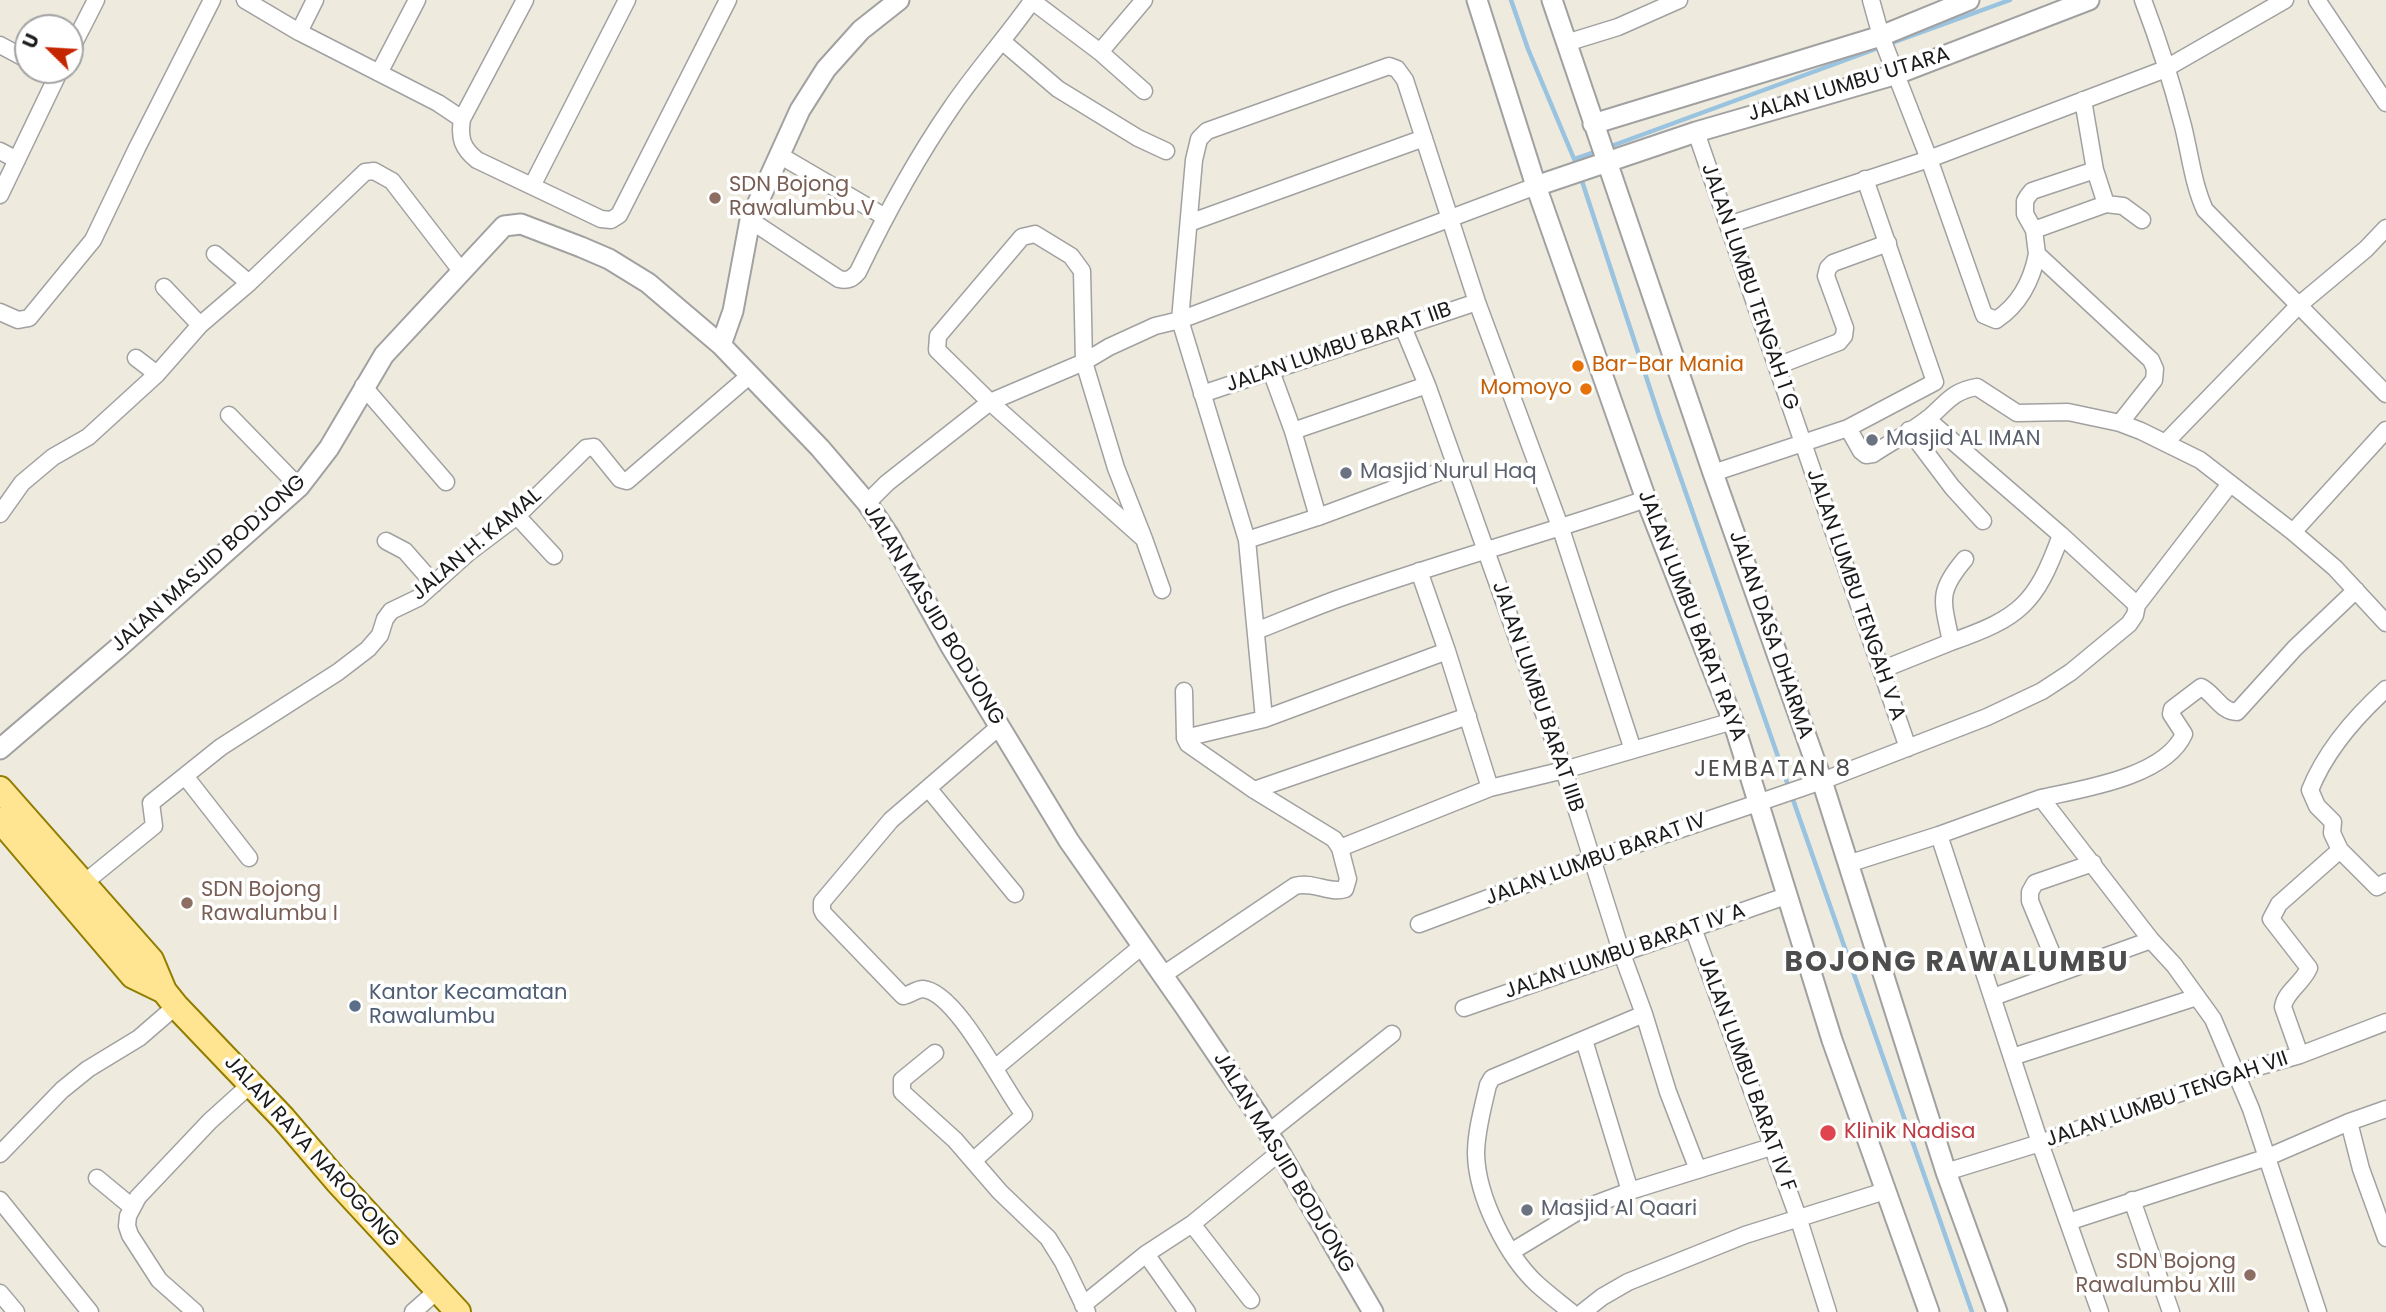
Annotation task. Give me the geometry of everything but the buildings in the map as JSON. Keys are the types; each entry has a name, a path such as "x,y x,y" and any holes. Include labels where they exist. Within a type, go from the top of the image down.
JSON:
{"main road":[{"path":"0,789 31,840"},
{"path":"0,820 31,840"},
{"name":"JALAN RAYA NAROGONG","path":"31,840 85,883 151,960 170,998"},
{"name":"JALAN RAYA NAROGONG","path":"31,840 133,976 170,998 458,1312"}],"street":[{"path":"84,24 96,0"},
{"path":"0,312 18,320 29,318 93,240 136,148 212,0"},
{"path":"245,0 299,32 438,103 462,119"},
{"path":"299,32 315,0"},
{"path":"379,74 417,0"},
{"path":"532,186 627,0"},
{"path":"522,1 462,119 460,135 466,151 477,160 601,219 611,220 619,215 728,0"},
{"path":"721,345 733,311 750,220 800,110 826,69 861,30 899,0"},
{"path":"750,220 839,279 853,279 885,217 951,108 1003,42 1031,0 1100,52 1144,91"},
{"path":"1100,52 1144,0"},
{"name":"JALAN LUMBU BARAT RAYA","path":"1477,0 1542,184 1646,499 1766,801 1786,896 1885,1191 1929,1312"},
{"name":"JALAN DASA DHARMA","path":"1552,0 1599,149 1713,473 1814,783 1847,862 1945,1172 1997,1312"},
{"path":"1566,43 1618,27 1661,4 1679,0"},
{"path":"1871,0 1882,39 1929,159 1984,315 1996,320 2010,311 2034,270 2037,254 2034,230 2025,214 2025,201 2032,191 2095,170"},
{"name":"JALAN LUMBU UTARA","path":"1599,149 1882,39 1969,0"},
{"name":"JALAN LUMBU UTARA","path":"1599,149 1696,132 1895,69 2089,0"},
{"path":"2143,0 2168,68 2196,190 2205,210 2386,394"},
{"path":"1728,225 1929,159 2168,68 2285,0"},
{"path":"2317,0 2386,103"},
{"path":"1003,42 1058,89 1138,138 1166,151"},
{"path":"1264,719 1247,540 1180,320 1194,160 1202,135 1389,66 1397,69 1405,80 1477,302 1560,529 1633,750"},
{"path":"0,195 50,84"},
{"path":"2083,100 2095,170 2106,204"},
{"name":"JALAN LUMBU TENGAH 1 G","path":"1696,132 1803,443"},
{"path":"1189,223 1424,138"},
{"path":"867,503 887,483 990,402 1084,362 1154,327 1180,320 1542,184 1599,149"},
{"path":"0,151 17,160"},
{"path":"781,156 885,217"},
{"path":"0,514 22,483 53,457 88,437 157,374 200,325 249,283 365,172 374,171 392,181 462,272"},
{"path":"1713,473 1848,428 1935,382 1865,179"},
{"path":"2034,230 2106,204 2123,206 2142,220"},
{"name":"JALAN MASJID BODJONG","path":"0,749 299,487 340,429 363,386 384,355 504,226 521,224 609,259 632,272 677,306 721,345 820,448 867,503 890,537 930,612 1069,841 1269,1132 1373,1312"},
{"path":"2165,443 2299,305 2386,228"},
{"path":"1144,539 990,402 937,350 938,336 1022,237 1035,234 1071,256 1082,271 1084,362 1116,468 1144,539 1162,590"},
{"path":"1777,366 1839,342 1844,336 1845,328 1826,276 1828,268 1833,263 1888,243"},
{"path":"215,254 249,283"},
{"path":"2037,254 2151,360 2155,369 2154,380 2120,423"},
{"path":"164,287 200,325"},
{"name":"JALAN LUMBU BARAT IIB","path":"1202,394 1477,302"},
{"name":"JALAN LUMBU BARAT IIIB","path":"1403,327 1427,385 1564,770 1668,1092 1698,1170"},
{"path":"136,358 157,374"},
{"path":"1271,371 1293,431 1318,517"},
{"name":"JALAN H. KAMAL","path":"85,883 154,826 151,803 220,747 338,673 368,649 380,635 385,619 391,611 418,598 468,553 517,516 590,446 594,447 620,479 631,480 749,376"},
{"path":"1293,431 1427,385"},
{"path":"363,386 446,482"},
{"path":"1848,428 1861,451 1866,455 1873,454 1927,419 1961,390 1976,387 2017,413 2068,412 2120,423 2200,460 2293,532 2335,568 2385,618"},
{"path":"229,415 299,487"},
{"path":"1927,419 2137,605"},
{"path":"1909,430 1952,487 1983,521"},
{"path":"2293,532 2386,430"},
{"name":"JALAN LUMBU TENGAH V A","path":"1803,443 1908,748"},
{"path":"1247,540 1455,467"},
{"name":"JALAN LUMBU BARAT IV","path":"1419,924 1590,852 1766,801 1987,717 2042,691 2071,672 2129,624 2137,605 2230,484"},
{"path":"1256,631 1338,598 1560,529 1646,499"},
{"path":"517,516 554,556"},
{"path":"1881,670 2013,615 2027,602 2043,578 2061,535"},
{"path":"386,541 405,551 434,584"},
{"path":"1951,642 1943,601 1945,585 1965,559"},
{"path":"1419,571 1490,788"},
{"path":"1847,862 1939,835 2041,798 2131,776 2163,758 2177,746 2184,734 2171,714 2172,709 2200,687 2226,709 2232,713 2237,712 2295,649 2356,590"},
{"path":"1185,738 1264,719 1447,651"},
{"path":"2386,690 2359,713 2338,740 2318,771 2310,790 2316,806 2333,822 2332,833 2340,850 2377,887 2386,883"},
{"path":"1163,975 1296,886 1312,884 1339,891 1345,889 1348,879 1340,848 1334,839 1192,748 1185,738 1184,691"},
{"path":"1254,790 1468,716"},
{"path":"1340,848 1490,788 1564,770 1732,721"},
{"path":"973,1161 1024,1115 967,1026 942,998 918,989 903,996 821,910 822,902 879,832 1000,726"},
{"path":"186,776 249,858"},
{"path":"928,788 1015,894"},
{"path":"2041,798 2151,940 2174,965 2213,1019 2268,1157 2313,1310"},
{"path":"1939,835 2040,1143 2100,1312"},
{"path":"2300,1055 2283,1007 2284,1000 2304,979 2309,968 2270,919 2278,904 2340,850"},
{"path":"2060,973 2030,901 2030,892 2035,883 2093,863"},
{"name":"JALAN LUMBU BARAT IV A","path":"1464,1008 1786,896"},
{"name":"JALAN LUMBU BARAT IV F","path":"1693,928 1799,1220 1824,1311"},
{"path":"1993,997 2151,940"},
{"path":"995,1068 1142,947"},
{"path":"2012,1057 2197,997"},
{"path":"0,1154 62,1090 88,1069 139,1038 170,998"},
{"path":"1571,1312 1536,1283 1511,1252 1486,1202 1476,1157 1488,1085 1492,1078 1644,1014"},
{"name":"JALAN LUMBU TENGAH VII","path":"1945,1172 2040,1143 2236,1073 2300,1055 2386,1022"},
{"path":"1269,1132 1392,1034"},
{"path":"1584,1040 1630,1191"},
{"path":"935,1053 901,1080 900,1090 955,1140 1000,1192 1048,1238 1063,1262 1085,1309 1146,1254 1192,1224 1280,1152"},
{"path":"195,1312 159,1280 127,1226 138,1197 211,1121 251,1084"},
{"path":"2068,1222 2268,1157 2386,1109"},
{"path":"2349,1122 2361,1169 2386,1238"},
{"path":"1511,1252 1581,1209 1771,1147"},
{"path":"97,1178 132,1207"},
{"path":"1583,1312 1602,1297 1629,1282 1745,1235 1885,1191"},
{"path":"2133,1199 2171,1312"},
{"path":"0,1200 90,1312"},
{"path":"1192,1224 1251,1300"},
{"path":"1146,1254 1187,1312"},
{"path":"412,1312 438,1290"},
{"path":"0,1293 16,1312"}],"waterway":[{"path":"1511,0 1528,49 1577,166"},
{"path":"1889,44 2010,0"},
{"path":"1606,148 1881,47"},
{"path":"1575,159 1598,151"},
{"path":"1581,178 1659,416 1972,1312"}],"place":[{"name":"SDN Bojong Rawalumbu V","path":"715,198"},
{"name":"Bar-Bar Mania","path":"1578,366"},
{"name":"Momoyo","path":"1586,389"},
{"name":"Masjid AL IMAN","path":"1872,440"},
{"name":"Masjid Nurul Haq","path":"1346,473"},
{"name":"SDN Bojong Rawalumbu I","path":"187,903"},
{"name":"Kantor Kecamatan Rawalumbu","path":"355,1006"},
{"name":"Klinik Nadisa","path":"1828,1133"},
{"name":"Masjid Al Qaari","path":"1527,1210"},
{"name":"SDN Bojong Rawalumbu XIII","path":"2250,1275"}],"district":[{"name":"JEMBATAN 8","path":"1773,770"},
{"name":"BOJONG RAWALUMBU","path":"1957,964"}]}
